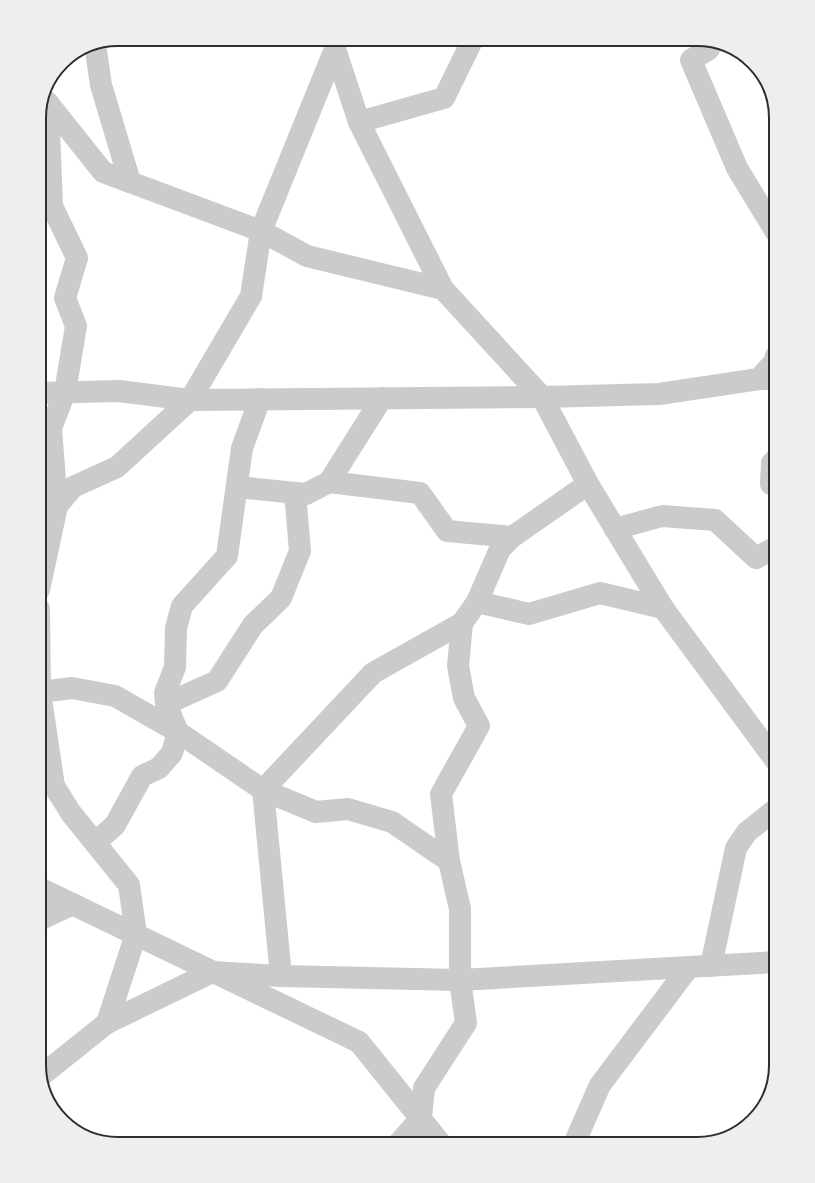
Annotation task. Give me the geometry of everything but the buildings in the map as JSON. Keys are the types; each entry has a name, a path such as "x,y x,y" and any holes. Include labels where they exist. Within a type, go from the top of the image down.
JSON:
{"street":[{"path":"57,506 73,487 117,467 190,400 251,296 261,231 334,46"},
{"path":"336,46 359,122 443,289 542,397 588,484 663,608 769,748"},
{"path":"359,122 444,98 470,46"},
{"path":"708,47 709,49 691,60 737,168 769,221"},
{"path":"96,50 102,85 130,182"},
{"path":"47,107 102,172 261,231 307,256 443,289"},
{"path":"46,129 52,206 77,258 65,298 76,326 65,392 51,428 57,506 46,557"},
{"path":"46,393 119,390 190,400 542,397 659,394 767,379"},
{"path":"236,487 306,494 329,482 382,398"},
{"path":"95,843 115,825 142,776 159,768 172,753 178,732 166,704 165,693 175,667 176,628 182,606 227,556 242,448 260,399"},
{"path":"329,482 420,493 447,531 512,537"},
{"path":"281,976 262,790 372,673 462,623 477,602 500,549 512,537 588,484"},
{"path":"166,704 217,681 253,625 281,598 300,551 294,493"},
{"path":"615,529 662,516 715,520 756,558 769,551"},
{"path":"477,602 529,614 600,593 663,608"},
{"path":"404,1137 421,1118 424,1088 466,1023 460,980 460,909 449,861 441,794 479,726 464,698 458,666 462,623"},
{"path":"46,691 72,688 115,696 178,732 262,790 316,812 348,809 392,822 449,861"},
{"path":"46,732 54,786 71,813 129,885 136,934 107,1023"},
{"path":"711,966 736,848 747,832 769,815"},
{"path":"46,891 359,1042 436,1137"},
{"path":"46,917 73,904"},
{"path":"47,1071 107,1023 212,972 281,976 460,980 769,962"},
{"path":"577,1137 600,1085 689,967"}]}
